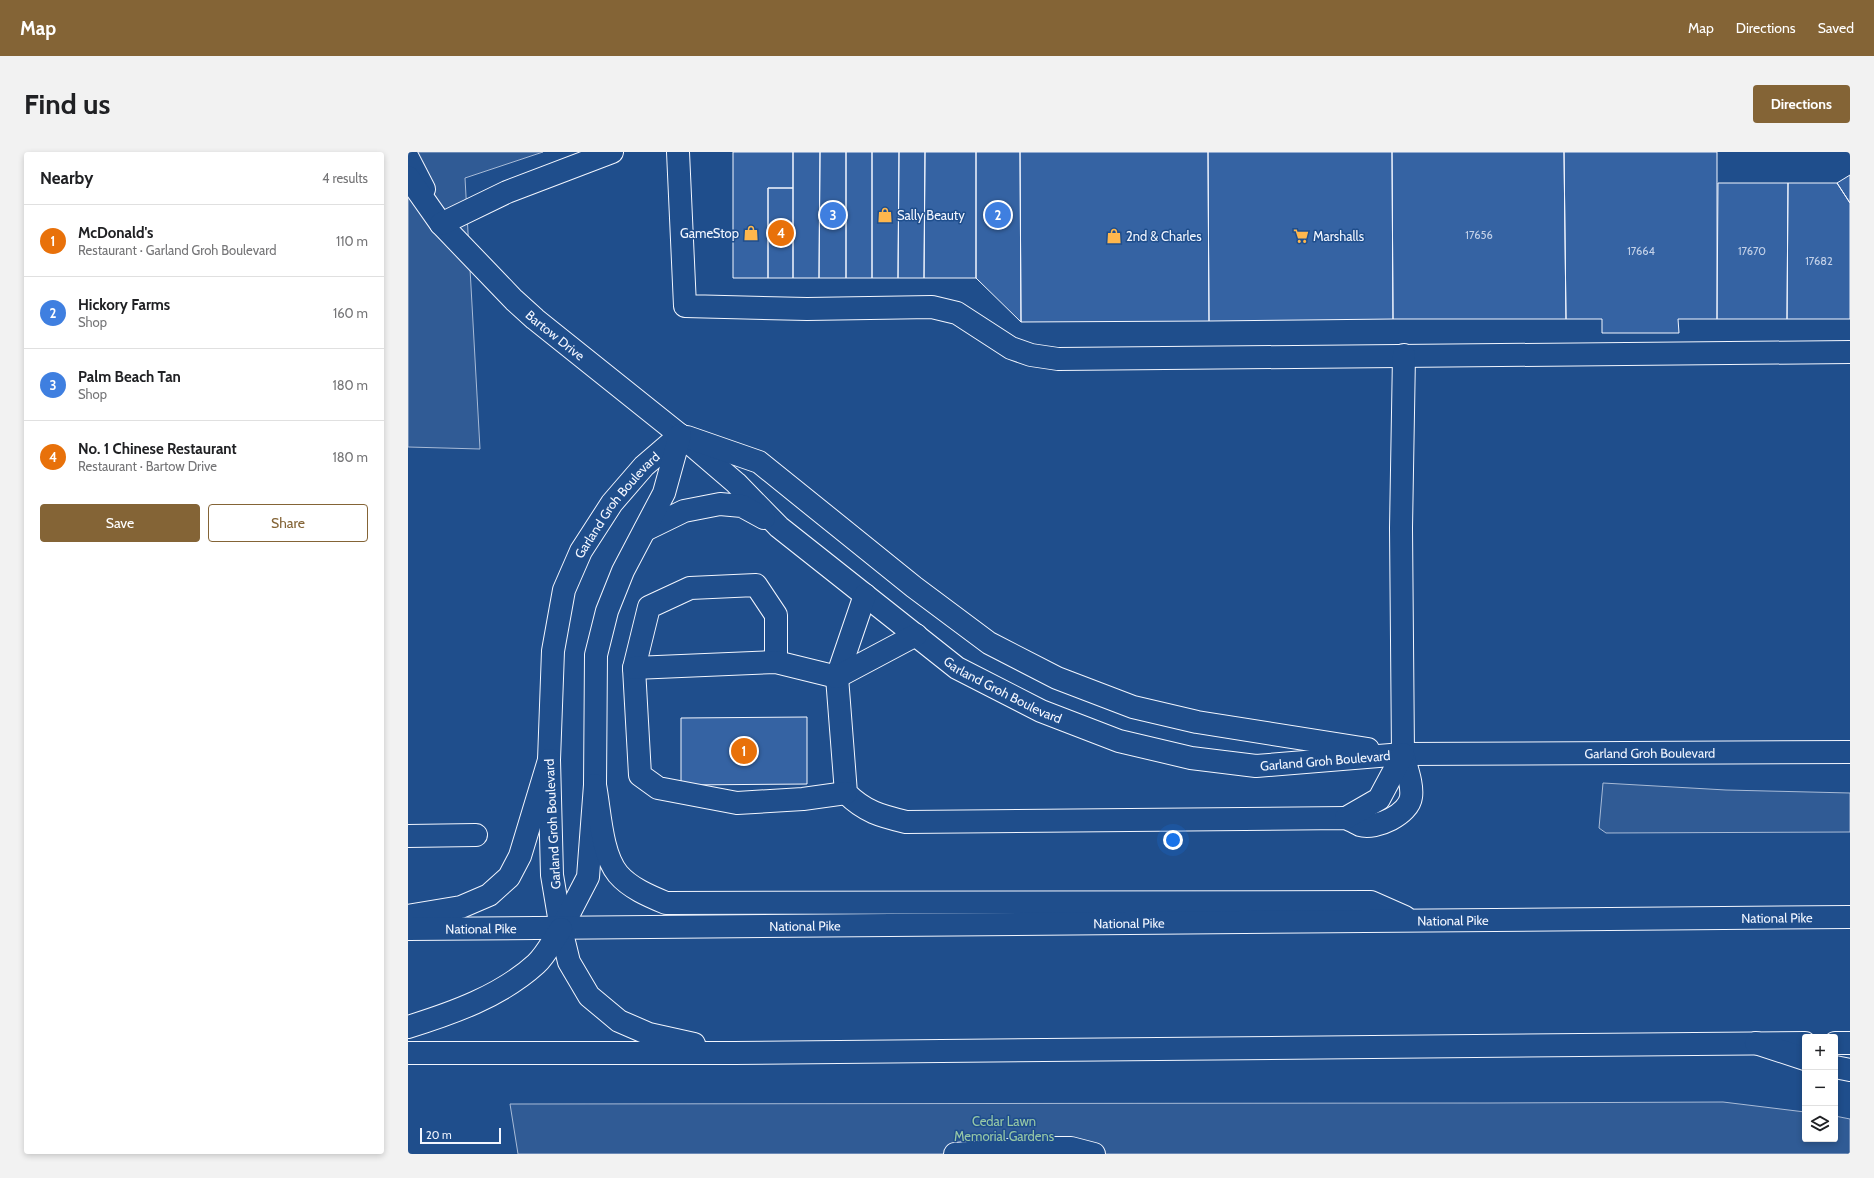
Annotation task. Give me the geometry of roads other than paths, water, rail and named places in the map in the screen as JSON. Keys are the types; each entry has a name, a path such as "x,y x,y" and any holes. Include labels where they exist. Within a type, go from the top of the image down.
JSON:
{"main road":[{"path":"441,224 507,192 612,152"},
{"path":"678,152 685,306 807,309 932,307 957,313 1011,348 1031,355 1058,359 1850,352"},
{"name":"Bartow Drive","path":"408,158 441,224"},
{"name":"Bartow Drive","path":"408,177 441,224 514,300 535,319 680,435"},
{"path":"865,595 837,677 846,793 857,804 873,813 906,822 1346,818 1361,825 1372,826 1385,823 1404,809 1411,798 1409,778 1403,754 1401,528 1404,355"},
{"name":"Garland Groh Boulevard","path":"680,435 736,483 779,526 957,668 1041,711 1119,741 1191,758 1256,766 1403,754 1850,752"},
{"name":"Garland Groh Boulevard","path":"561,929 588,877 595,784 596,655 607,611 623,571 664,493 680,435"},
{"name":"Garland Groh Boulevard","path":"680,435 759,462 914,587 989,643 1057,678 1133,707 1197,722 1403,754"},
{"name":"Garland Groh Boulevard","path":"561,929 552,875 549,760 553,652 564,590 581,551 612,503 644,466 680,435"},
{"path":"645,530 684,511 720,504 742,506 779,526"},
{"path":"776,662 776,615 756,585 690,588 649,607 634,668 640,775 658,788 738,803 803,799 846,793"},
{"path":"634,668 776,662 837,677 916,635"},
{"path":"408,916 461,907 489,895 509,877 520,856 549,760"},
{"path":"595,784 607,854 619,874 642,893 666,903 1371,902 1412,920"},
{"path":"408,836 476,835"},
{"name":"National Pike","path":"408,929 561,929 1850,917"},
{"path":"408,1027 443,1016 480,1000 515,980 537,963 561,929"},
{"path":"561,929 569,962 589,996 619,1021 649,1034 734,1053"},
{"path":"408,1053 734,1053 1802,1043"},
{"path":"1838,1043 1850,1043"},
{"path":"1756,1044 1802,1058"},
{"path":"1838,1068 1850,1070"},
{"path":"955,1154 1036,1148 1071,1148 1094,1154"}],"place":[{"name":"Palm Beach Tan","path":"833,215"},
{"name":"Sally Beauty","path":"885,215"},
{"name":"Hickory Farms","path":"998,215"},
{"name":"GameStop","path":"751,233"},
{"name":"No. 1 Chinese Restaurant","path":"781,233"},
{"name":"2nd & Charles","path":"1114,236"},
{"name":"Marshalls","path":"1301,236"},
{"name":"McDonald's","path":"744,751"}],"park label":[{"name":"Cedar Lawn Memorial Gardens","path":"1004,1128"}]}
